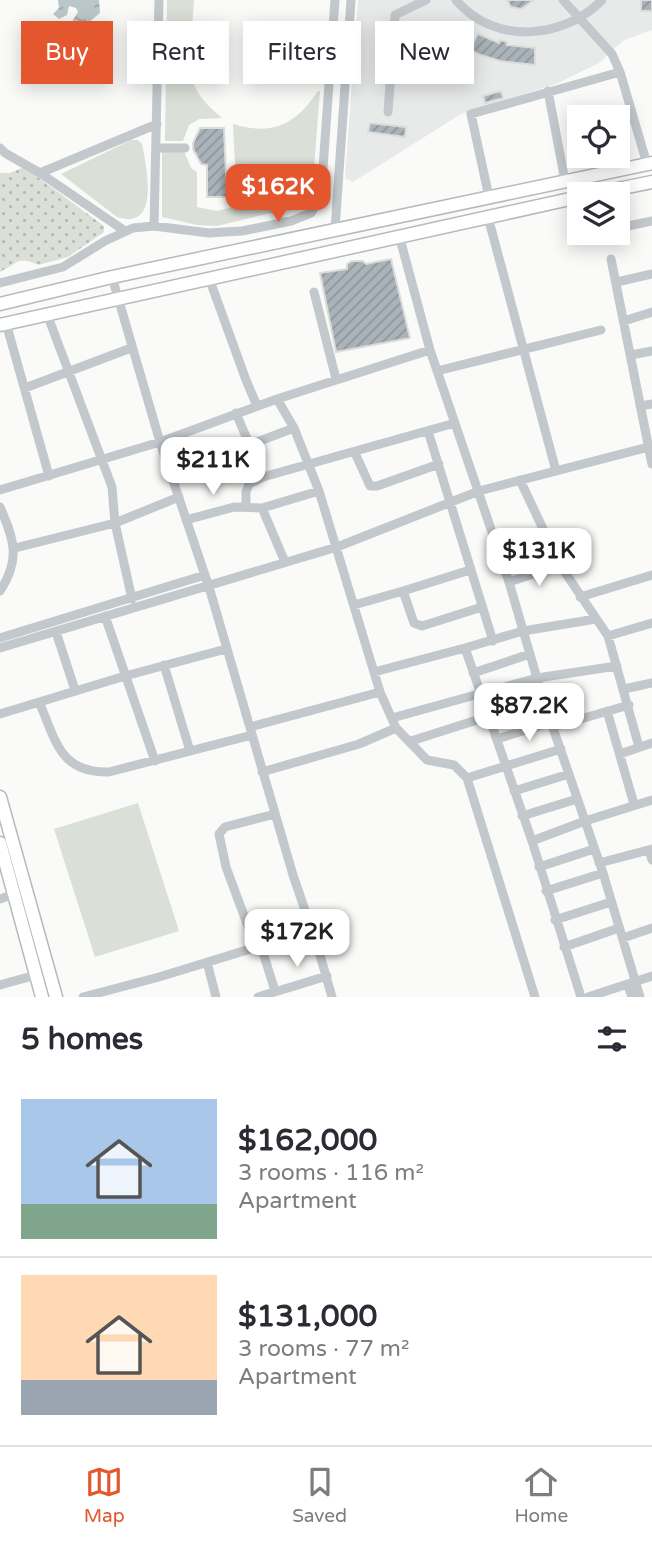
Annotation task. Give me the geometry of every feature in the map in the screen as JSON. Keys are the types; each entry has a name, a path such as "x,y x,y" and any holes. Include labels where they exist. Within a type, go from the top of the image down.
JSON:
{"main road":[{"path":"0,304 112,277 650,164"},
{"path":"630,187 652,182"},
{"path":"545,185 549,203"},
{"path":"3,324 567,199"},
{"path":"0,797 56,997"},
{"path":"1,848 42,997"}],"street":[{"path":"154,226 159,0"},
{"path":"0,283 63,267 125,231 154,226 224,233 291,220 312,213 321,196 323,178 335,0"},
{"path":"335,229 351,0"},
{"path":"388,112 395,15 426,0"},
{"path":"456,0 480,21 526,33 554,29 580,18 602,0"},
{"path":"563,0 612,54 621,72 650,164"},
{"path":"489,197 471,114 621,72"},
{"path":"548,91 565,181"},
{"path":"40,173 157,124"},
{"path":"156,148 185,148"},
{"path":"2,154 40,173 125,231"},
{"path":"488,217 556,471"},
{"path":"630,226 652,221"},
{"path":"399,235 430,350 509,582 543,699 623,938 632,997"},
{"path":"611,259 652,464"},
{"path":"617,282 652,274"},
{"path":"112,277 131,348 209,587 262,772 332,997"},
{"path":"209,278 257,406"},
{"path":"314,292 336,379"},
{"path":"624,321 652,312"},
{"path":"47,314 112,487 115,523 132,599"},
{"path":"3,324 25,388 49,476"},
{"path":"437,371 601,330"},
{"path":"25,388 131,348"},
{"path":"0,490 160,442 277,399 430,350"},
{"path":"631,355 652,351"},
{"path":"277,399 294,428 319,491 373,672 396,728 427,760 454,765 467,778 535,997"},
{"path":"640,406 652,404"},
{"path":"236,413 263,477"},
{"path":"246,506 247,488 253,481 263,477 455,423"},
{"path":"249,445 294,428"},
{"path":"428,431 493,640"},
{"path":"0,648 337,547 479,491 650,447"},
{"path":"355,453 369,485 372,486 439,464"},
{"path":"520,481 560,565 608,636 639,747"},
{"path":"186,520 246,506 262,508 319,491"},
{"path":"15,548 115,523 179,497"},
{"path":"0,507 2,519 15,548 10,575 0,591"},
{"path":"262,508 285,562"},
{"path":"509,582 560,565"},
{"path":"354,605 470,570"},
{"path":"0,638 205,575"},
{"path":"580,597 652,575"},
{"path":"403,591 414,623 419,626 482,607"},
{"path":"105,616 155,761"},
{"path":"373,672 523,631 596,620"},
{"path":"608,636 652,623"},
{"path":"56,632 75,690"},
{"path":"0,714 75,690 226,649"},
{"path":"465,649 532,841 581,997"},
{"path":"474,673 530,654"},
{"path":"164,665 190,751"},
{"path":"392,718 537,678 617,666"},
{"path":"624,689 652,683"},
{"path":"38,702 62,753 87,772 108,772 190,751 380,692"},
{"path":"411,741 543,699"},
{"path":"497,739 629,705"},
{"path":"607,711 634,804"},
{"path":"262,772 359,744 396,728"},
{"path":"620,754 652,743"},
{"path":"467,778 561,749"},
{"path":"514,791 569,774"},
{"path":"523,816 577,799"},
{"path":"532,841 584,821 652,800"},
{"path":"275,814 225,827 219,834 226,867 275,991"},
{"path":"539,867 594,849"},
{"path":"599,863 651,849 652,860"},
{"path":"546,891 603,873"},
{"path":"0,899 13,894"},
{"path":"555,920 611,902"},
{"path":"564,947 619,928"},
{"path":"623,938 652,928"},
{"path":"83,997 94,996 312,930"},
{"path":"206,962 216,997"},
{"path":"0,985 36,975"},
{"path":"258,997 275,991 287,993 327,976"},
{"path":"587,997 652,976"},
{"path":"632,984 640,997"}],"shaded area":[{"path":"167,0 194,0 193,21 167,21"},
{"path":"358,0 652,0 652,30 624,40 599,63 556,84 461,114 353,182 345,178 352,84 361,84 361,21 356,21"},
{"path":"166,84 194,84 201,97 222,118 199,119 189,125 183,141 165,141"},
{"path":"318,91 312,193 304,205 217,226 197,225 162,217 162,151 184,151 191,168 197,172 197,207 217,211 237,206 233,124 260,129 282,125 301,112"},
{"path":"131,140 138,140 142,144 148,195 140,215 131,219 117,217 61,174"},
{"path":"24,167 104,226 104,232 68,257 38,265 21,261 0,272 0,173 10,173"},
{"path":"138,803 179,931 95,957 54,829"}],"water":[{"path":"58,0 99,0 100,13 90,21 72,21 78,12 76,8 69,6 67,15 59,19 53,14 59,8"}],"building":[{"path":"507,0 534,0 521,9 511,7"},
{"path":"641,0 652,0 652,11 641,11"},
{"path":"478,34 499,43 500,40 507,42 507,45 535,48 535,65 500,61 478,54 474,52 474,42"},
{"path":"501,91 503,98 485,103 483,96"},
{"path":"370,123 406,127 405,137 368,132"},
{"path":"200,128 224,128 227,197 207,197 207,165 201,164 193,149"},
{"path":"391,259 410,338 336,352 320,273 347,269 347,264 352,261 363,261 366,264"}]}
